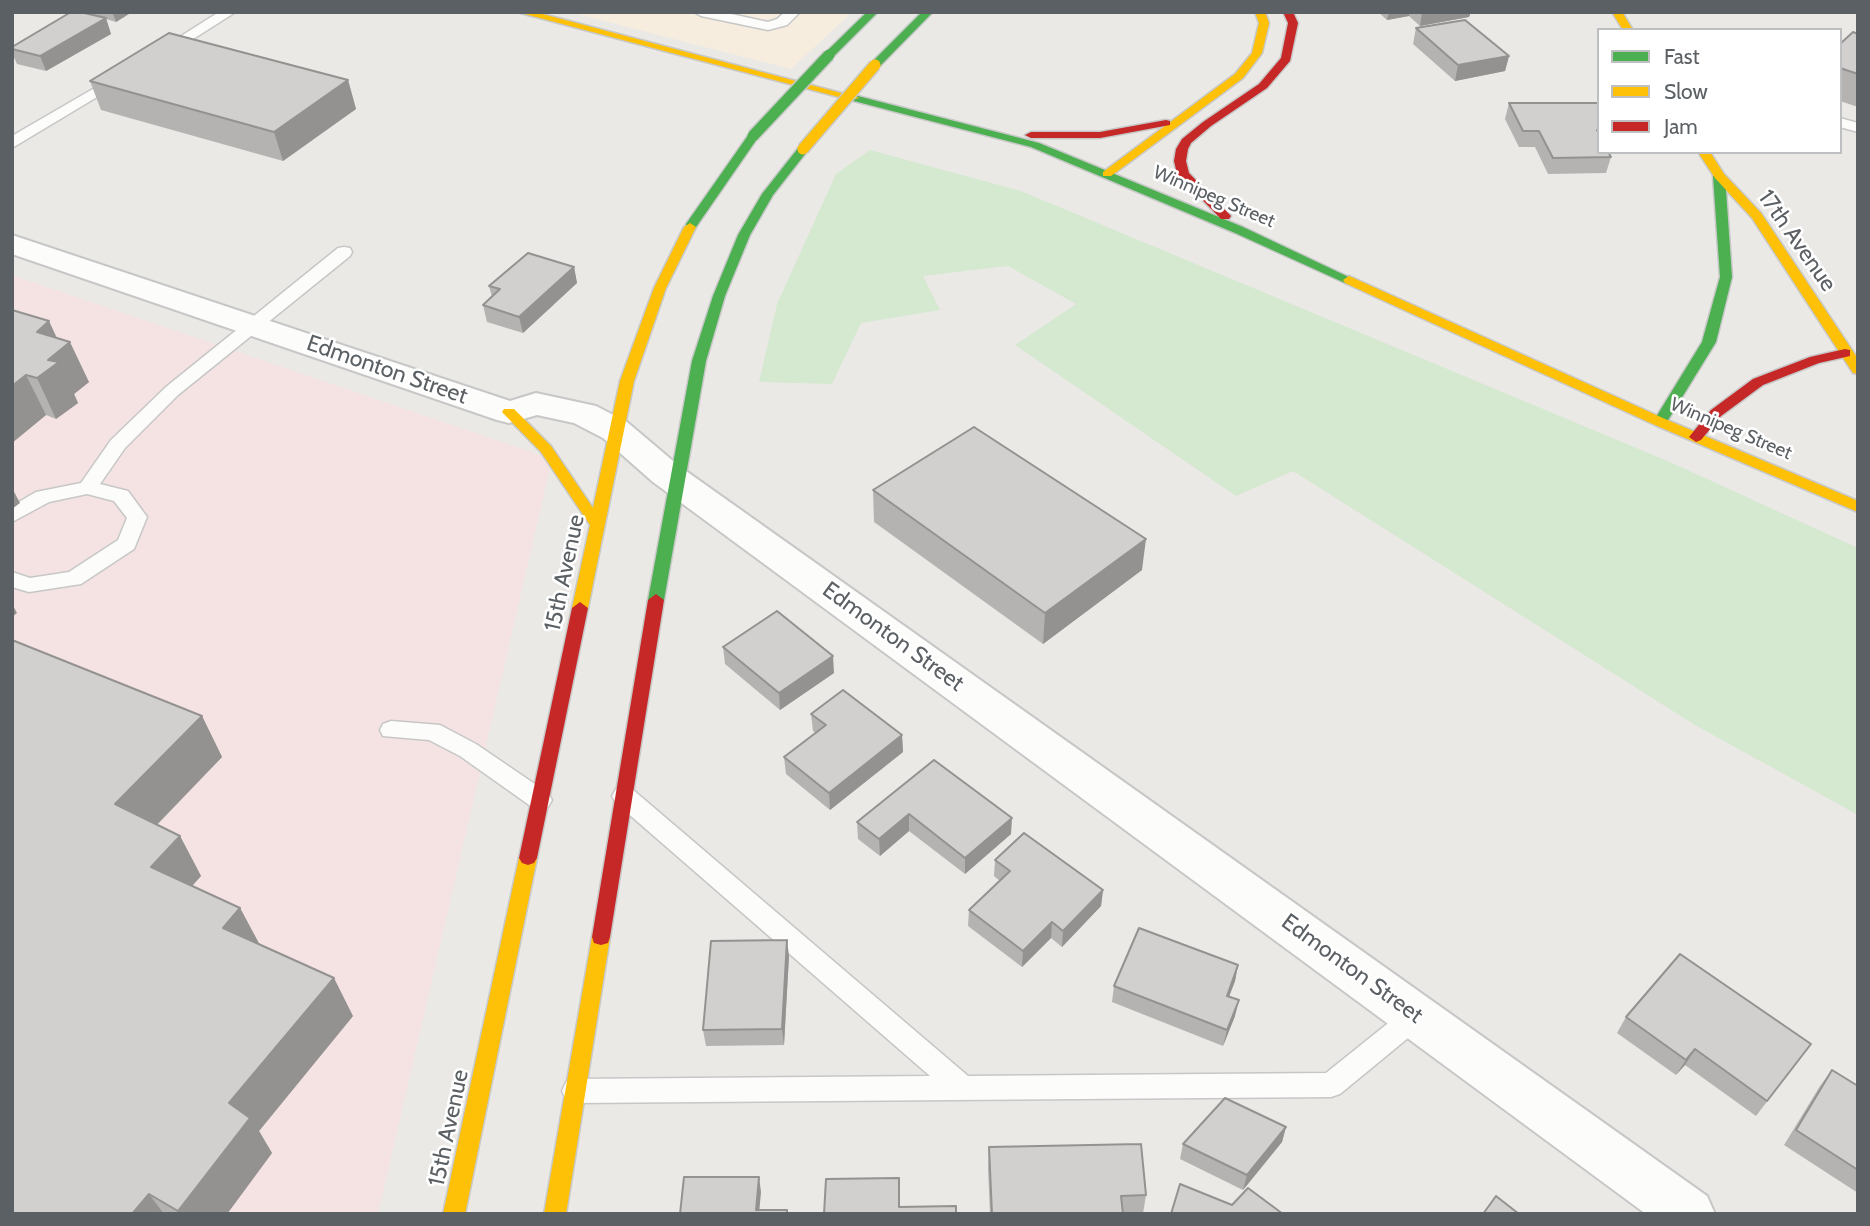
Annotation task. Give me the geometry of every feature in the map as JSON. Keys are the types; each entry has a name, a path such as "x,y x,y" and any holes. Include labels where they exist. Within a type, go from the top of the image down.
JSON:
{"main road":[{"name":"Winnipeg Street","path":"522,12 1035,145 1239,230 1660,422 1858,507"},
{"name":"15th Avenue","path":"454,1214 627,381 660,288 692,224 753,136 873,12"},
{"path":"555,1214 676,479 699,361 719,296 744,235 768,194 875,65 928,12"},
{"path":"1107,174 1239,76 1257,53 1264,23 1260,12"},
{"path":"1239,230 1183,174 1180,161 1182,149 1186,141 1207,124 1263,86 1286,59 1293,23 1288,12"},
{"path":"1617,12 1627,28"},
{"path":"991,133 1100,135 1176,121"},
{"name":"17th Avenue","path":"1705,154 1719,176 1757,216 1858,370"},
{"name":"17th Avenue","path":"1660,422 1709,342 1726,276 1719,176"},
{"path":"1696,437 1716,413 1758,382 1815,360 1845,354"},
{"path":"509,412 546,449 598,526"}],"street":[{"name":"Edmonton Street","path":"12,244 509,412 536,404 584,414 615,430 676,479 1689,1214"}],"lane":[{"path":"701,12 768,26 782,22 793,12"},
{"path":"155,56 227,13"},
{"path":"12,142 131,71"},
{"path":"87,488 118,444 163,400 344,251"},
{"path":"12,515 43,497 87,488 121,496 136,517 127,544 74,579 29,585 12,579"},
{"path":"391,730 432,731 467,750 540,800"},
{"path":"624,796 964,1088"},
{"path":"575,1091 1331,1085 1416,1016"}],"shaded area":[{"path":"569,12 852,12 791,69"},
{"path":"12,275 552,459 378,1214 12,1214"}],"green space":[{"path":"870,150 1021,191 1670,462 1858,548 1858,815 1695,725 1293,471 1236,496 1015,345 1076,304 1008,266 923,276 940,310 861,323 832,384 759,382 777,304 836,174"}],"building":[{"path":"71,12 106,18 40,56 12,49 12,47"},
{"path":"1465,20 1509,56 1458,65 1416,28"},
{"path":"1853,32 1858,34 1858,74 1842,69 1842,42"},
{"path":"169,33 348,80 274,132 90,81"},
{"path":"1509,103 1597,103 1597,154 1609,154 1611,157 1553,158 1539,131 1523,131"},
{"path":"528,253 574,267 519,317 483,305 500,289 489,286"},
{"path":"12,310 49,321 37,332 70,342 48,360 59,362 37,378 26,375 12,386"},
{"path":"974,427 1146,539 1045,613 873,490"},
{"path":"777,611 833,656 779,693 723,647"},
{"path":"12,640 202,716 115,804 180,836 151,867 240,908 223,928 334,978 229,1103 250,1118 178,1211 149,1194 132,1214 12,1214"},
{"path":"843,690 902,735 829,793 784,757 826,725 811,714"},
{"path":"934,760 1012,818 965,858 909,814 879,839 857,822"},
{"path":"1024,833 1103,890 1063,931 1052,922 1023,951 969,910 1010,871 995,860"},
{"path":"1139,928 1238,965 1227,996 1239,1000 1227,1030 1114,986"},
{"path":"787,940 782,1029 703,1030 711,941"},
{"path":"1680,954 1811,1044 1767,1101 1695,1049 1686,1060 1626,1017"},
{"path":"1832,1070 1858,1086 1858,1170 1796,1130"},
{"path":"1225,1098 1286,1127 1247,1175 1183,1144"},
{"path":"1141,1144 1146,1195 1121,1196 1123,1214 992,1214 989,1147"},
{"path":"684,1177 759,1177 756,1210 787,1210 787,1214 680,1214"},
{"path":"899,1178 899,1207 956,1206 956,1214 824,1214 826,1179"},
{"path":"1180,1184 1232,1205 1248,1188 1283,1214 1171,1214"},
{"path":"1496,1196 1519,1214 1483,1214"}],"traffic: fast":[{"path":"829,55 873,12"},
{"path":"875,65 928,12"},
{"path":"753,136 829,55"},
{"path":"854,98 1035,145 1239,230 1349,280"},
{"path":"690,227 753,136"},
{"path":"656,600 699,361 719,296 744,235 768,194 803,149"},
{"path":"1660,422 1709,342 1726,277 1719,176"}],"traffic: slow":[{"path":"522,12 854,98"},
{"path":"1107,174 1239,76 1257,53 1264,23 1260,12"},
{"path":"1617,12 1627,28"},
{"path":"803,149 875,65"},
{"path":"1705,154 1719,176 1757,216 1858,370"},
{"path":"580,608 627,381 660,288 690,227"},
{"path":"1349,280 1660,422 1858,507"},
{"path":"509,412 546,449 598,526"},
{"path":"454,1214 528,858"},
{"path":"555,1214 601,937"}],"traffic: jam":[{"path":"1225,216 1183,174 1180,161 1182,149 1186,141 1207,124 1263,86 1286,59 1293,23 1288,12"},
{"path":"1031,135 1100,135 1166,123"},
{"path":"1696,437 1716,413 1758,382 1815,360 1845,353"},
{"path":"601,937 656,600"},
{"path":"528,858 580,608"}]}
